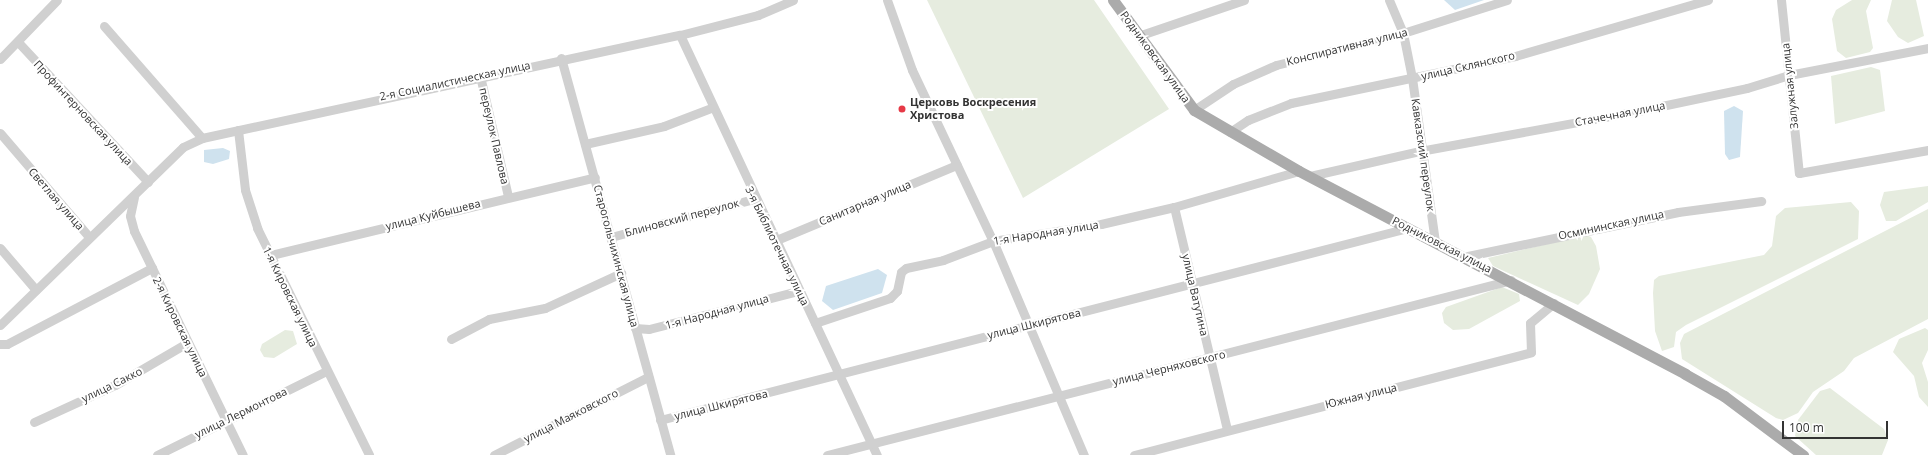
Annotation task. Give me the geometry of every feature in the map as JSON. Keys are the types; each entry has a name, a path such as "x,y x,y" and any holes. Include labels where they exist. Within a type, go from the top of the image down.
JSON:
{"main road":[{"name":"Родниковская улица","path":"1113,0 1138,36 1194,110 1300,171 1463,257 1554,302 1724,396 1803,455"}],"street":[{"path":"0,59 57,0"},
{"name":"2-я Социалистическая улица","path":"135,195 183,147 202,138 561,58 680,35 758,15 793,0"},
{"path":"887,0 912,70 993,241 1084,455"},
{"path":"1138,36 1244,0"},
{"name":"Кавказский переулок","path":"1389,0 1403,33 1412,78 1420,151 1435,242"},
{"name":"Конспиративная улица","path":"1194,110 1233,84 1276,65 1403,33 1507,0"},
{"name":"улица Склянского","path":"1230,132 1248,120 1291,103 1514,56 1708,0"},
{"name":"Залужная улица","path":"1781,0 1799,173 1928,150"},
{"path":"104,26 202,138"},
{"name":"3-я Библиотечная улица","path":"680,35 711,108 877,455"},
{"name":"Профинтерновская улица","path":"18,42 148,182"},
{"name":"Стачечная улица","path":"1310,176 1420,151 1633,112 1747,88 1789,75 1928,48"},
{"name":"Старогольчихинская улица","path":"561,58 595,177 670,455"},
{"name":"переулок Павлова","path":"480,76 508,196"},
{"path":"585,144 664,126 711,108"},
{"name":"1-я Кировская улица","path":"238,130 247,203 326,371 370,455"},
{"name":"Светлая улица","path":"0,132 89,237 135,195"},
{"name":"Санитарная улица","path":"774,241 957,165"},
{"name":"1-я Народная улица","path":"815,323 890,298 897,291 902,269 943,260 993,241 1101,224 1174,207 1300,171"},
{"name":"улица Куйбышева","path":"272,255 508,196 595,177"},
{"name":"2-я Кировская улица","path":"135,195 130,216 152,268 187,343 243,455"},
{"name":"Блиновский переулок","path":"611,237 754,199"},
{"name":"Осмининская улица","path":"1463,257 1678,212 1761,201"},
{"name":"улица Ватутина","path":"1174,207 1227,430"},
{"name":"улица Шкирятова","path":"660,420 1192,285 1408,228"},
{"path":"0,325 89,237"},
{"path":"0,248 36,290"},
{"path":"0,344 7,344 152,268"},
{"path":"451,339 489,318 545,308 621,274"},
{"name":"улица Черняховского","path":"827,455 1512,280"},
{"name":"1-я Народная улица","path":"635,328 649,329 798,290"},
{"name":"Южная улица","path":"1134,455 1531,352 1530,323 1554,302"},
{"name":"улица Сакко","path":"34,422 115,385 187,343"},
{"name":"улица Лермонтова","path":"157,455 225,419 326,371"},
{"name":"улица Маяковского","path":"494,455 648,377"}],"shaded area":[{"path":"927,0 1094,0 1169,109 1023,198"},
{"path":"1852,0 1871,0 1866,11 1873,48 1870,52 1846,58 1837,51 1832,19 1836,10"},
{"path":"1892,0 1916,0 1924,36 1908,43 1898,37 1887,21"},
{"path":"1871,67 1880,70 1885,111 1835,124 1831,76"},
{"path":"1928,186 1928,202 1896,221 1886,221 1880,205 1884,192"},
{"path":"1851,202 1859,211 1858,239 1686,325 1676,332 1674,347 1662,351 1655,331 1653,293 1654,280 1659,276 1764,255 1772,246 1776,216 1785,208"},
{"path":"1928,209 1928,319 1854,358 1844,371 1813,392 1798,413 1783,420 1776,418 1682,359 1680,343 1684,334"},
{"path":"1586,235 1591,237 1596,246 1600,269 1589,294 1578,305 1493,266 1488,258"},
{"path":"1502,287 1519,294 1520,301 1469,329 1453,330 1444,323 1442,313 1446,307"},
{"path":"1925,328 1928,330 1928,350 1922,363 1928,382 1928,407 1919,397 1914,376 1893,352 1899,339"},
{"path":"285,330 293,331 297,344 274,358 264,357 260,350 262,344"},
{"path":"1830,388 1884,429 1888,440 1882,455 1816,455 1795,436 1798,420 1820,391"}],"water":[{"path":"1444,0 1484,0 1455,10"},
{"path":"1734,106 1743,111 1740,157 1729,160 1725,154 1724,111"},
{"path":"223,148 230,151 229,159 213,164 204,162 204,150"},
{"path":"878,269 887,275 882,293 833,310 822,301 826,286"}],"place":[{"name":"Церковь Воскресения Христова","path":"902,109"}]}
